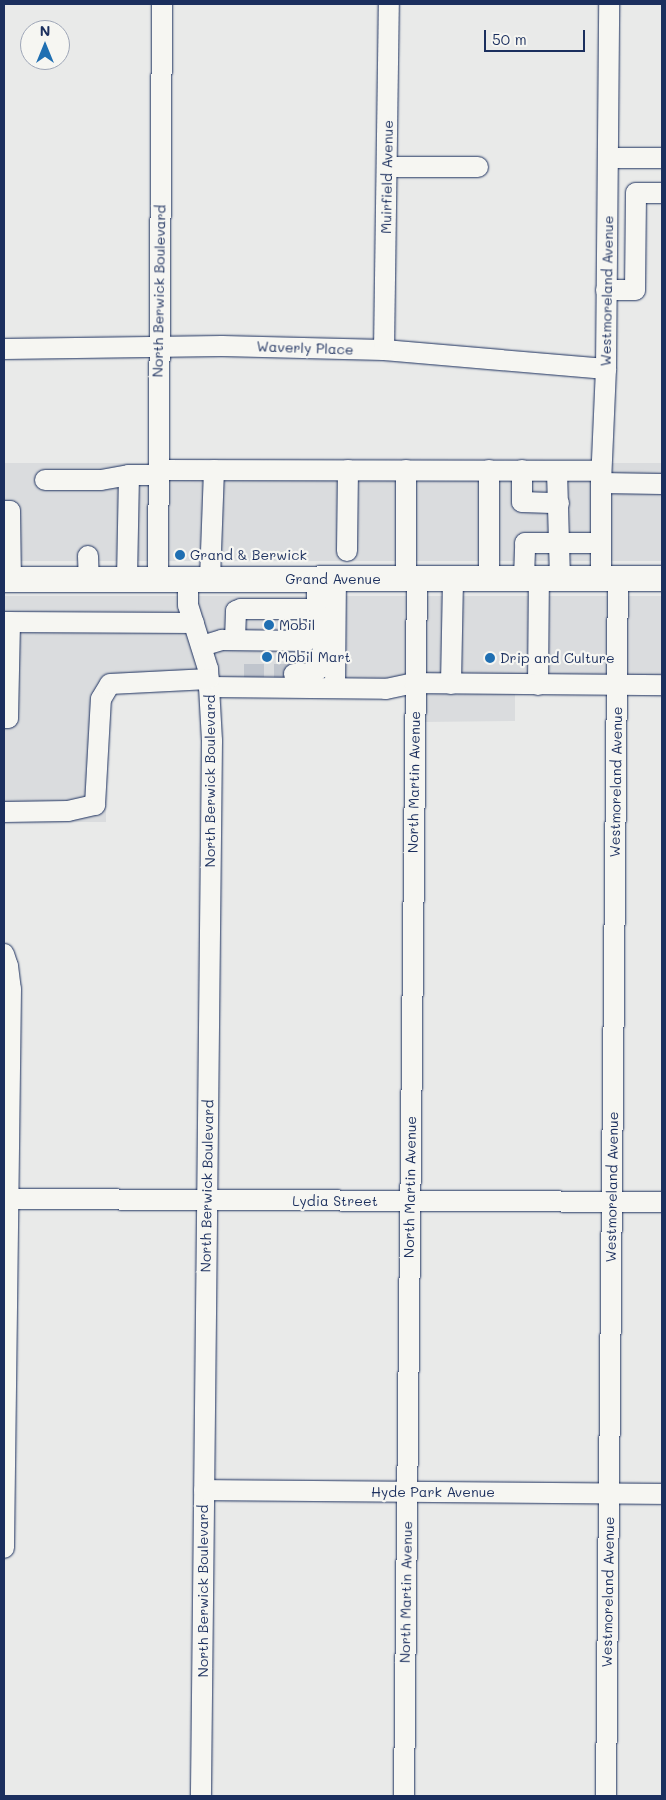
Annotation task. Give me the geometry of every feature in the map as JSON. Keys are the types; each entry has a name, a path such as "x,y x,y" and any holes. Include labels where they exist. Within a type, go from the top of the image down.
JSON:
{"main road":[{"name":"Grand Avenue","path":"7,579 88,568 127,579 662,578"}],"street":[{"name":"North Berwick Boulevard","path":"158,579 157,472 162,4"},
{"name":"Muirfield Avenue","path":"384,350 389,4"},
{"name":"Westmoreland Avenue","path":"606,1796 617,685 609,578 601,543 601,477 606,369 610,4"},
{"path":"608,158 662,158"},
{"path":"387,167 478,167"},
{"path":"606,290 635,290 636,193 662,193"},
{"path":"607,221 635,220"},
{"name":"Waverly Place","path":"4,349 158,346 384,350 606,369"},
{"name":"North Berwick Boulevard","path":"201,1796 212,741 209,680 202,646 188,605 199,579 214,470"},
{"path":"45,480 101,480 157,472 214,470 557,470 662,484"},
{"path":"348,470 348,551"},
{"name":"North Martin Avenue","path":"404,1796 415,684 406,470"},
{"path":"489,578 490,470"},
{"path":"522,470 522,502 559,502"},
{"path":"541,578 560,543 557,470"},
{"path":"127,579 129,475"},
{"path":"4,511 10,511 7,579"},
{"path":"538,685 541,578 525,544 601,543"},
{"path":"451,684 453,578"},
{"path":"202,646 222,640 306,640 317,617 326,579"},
{"path":"326,579 335,688"},
{"path":"235,640 236,612 240,608 317,617"},
{"path":"294,674 313,673 322,667 323,642 317,617"},
{"path":"6,718 7,622 194,623"},
{"path":"209,680 244,674"},
{"path":"4,812 68,811 94,805 101,699 110,684 209,680 335,688 386,689 415,684 662,685"},
{"path":"4,1548 11,989 6,960"},
{"name":"Lydia Street","path":"8,1200 662,1202"},
{"name":"Hyde Park Avenue","path":"204,1490 662,1494"}],"shaded area":[{"path":"4,463 662,463 662,561 4,561"},
{"path":"4,596 662,596 662,690 515,688 515,721 423,722 424,691 105,689 106,822 4,822"}],"tunnel":[{"path":"244,674 294,674"}],"place":[{"name":"Grand & Berwick","path":"180,555"},
{"name":"Mobil","path":"269,625"},
{"name":"Mobil Mart","path":"267,657"},
{"name":"Drip and Culture","path":"490,658"}]}
